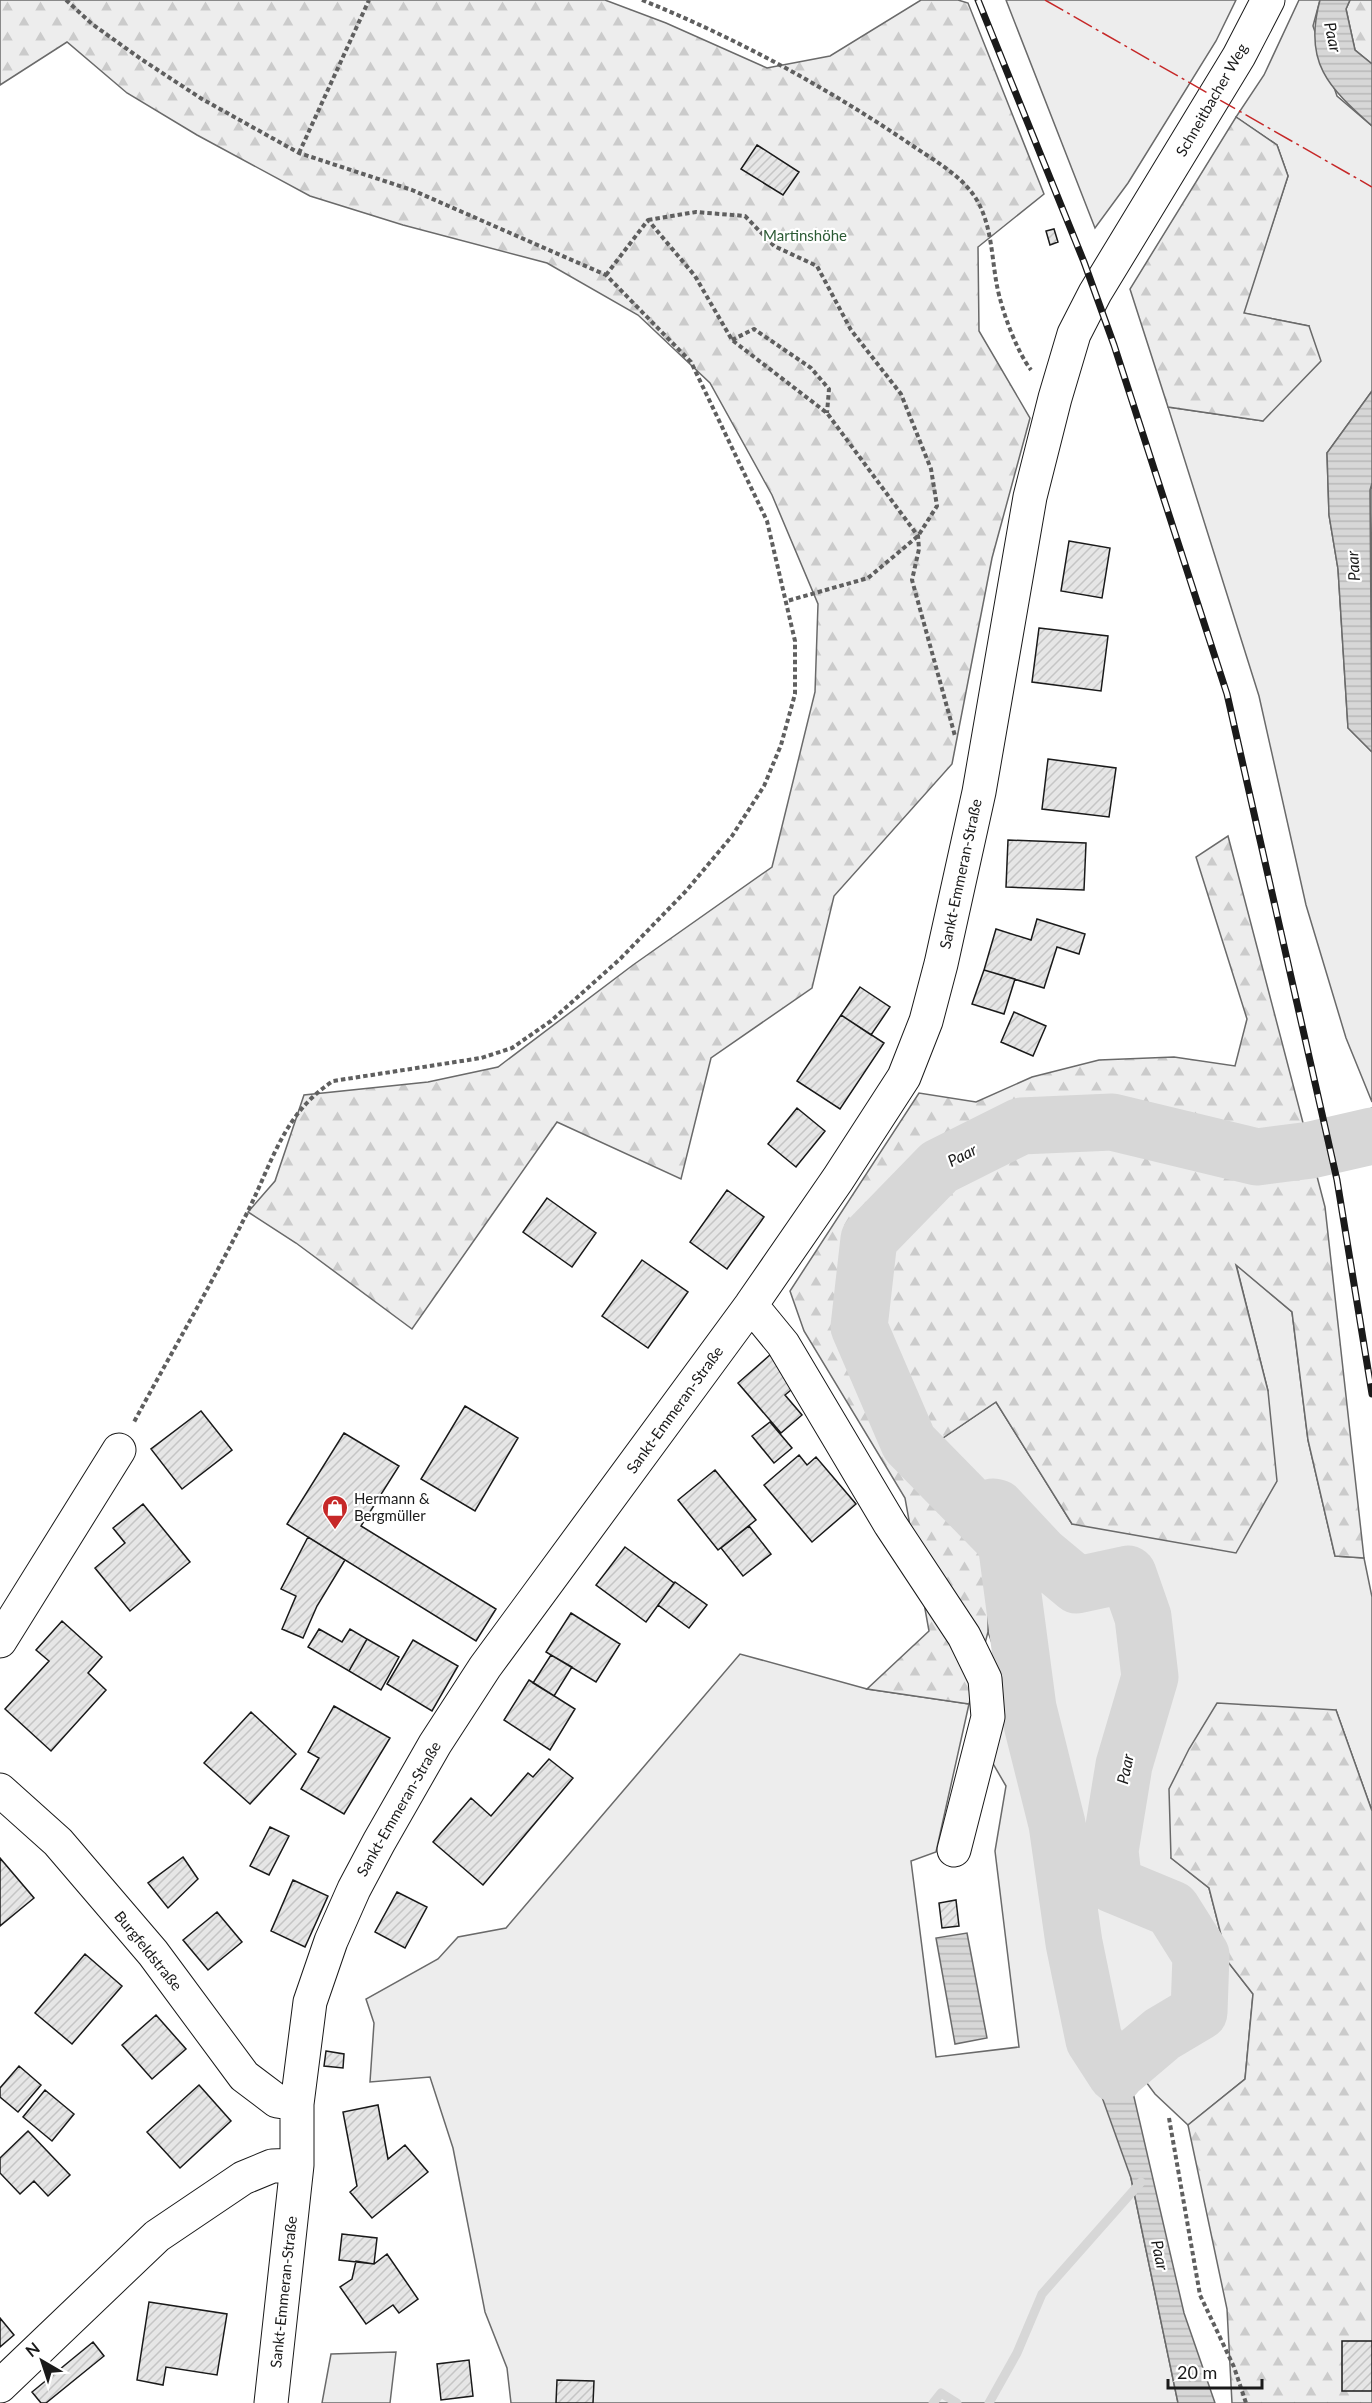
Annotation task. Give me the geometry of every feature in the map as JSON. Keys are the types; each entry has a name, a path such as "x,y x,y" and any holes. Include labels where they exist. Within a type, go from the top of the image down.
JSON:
{"street":[{"name":"Schneitbacher Weg","path":"1055,398 1074,334 1085,313 1239,56 1268,0"},
{"name":"Sankt-Emmeran-Straße","path":"271,2403 297,2165 297,2104 310,2002 332,1941 354,1889 435,1744 533,1599 608,1503 751,1305 838,1179 904,1077 926,1021 979,792 1030,497 1055,398"},
{"path":"751,1305 783,1344 890,1524 964,1636 985,1679 987,1717 954,1850"},
{"path":"0,1641 119,1450"},
{"name":"Burgfeldstraße","path":"0,1790 58,1842 153,1953 244,2076 277,2101 297,2104"},
{"path":"0,2385 157,2236 243,2178 272,2166 297,2165"}],"path":[{"path":"66,0 92,24 141,59 202,99 299,153 412,190 606,275 691,362 767,521 795,641 795,694 781,745 764,786 732,836 686,891 621,958 551,1021 513,1048 482,1058 333,1081 315,1093 296,1112 248,1212 119,1450"},
{"path":"299,153 369,0"},
{"path":"642,0 770,59 853,107 961,179 980,206 991,242 998,288 1021,356 1055,398"},
{"path":"606,275 648,220 696,212 745,216 774,246 817,267 851,330 901,394 932,469 937,506 918,536 868,578 787,601"},
{"path":"648,220 695,276 732,340 827,413 918,536 919,549 912,580 949,720 957,740"},
{"path":"732,340 754,329 811,368 829,389 827,413"},
{"path":"1169,2118 1200,2295 1234,2367 1246,2403"}],"shaded area":[{"path":"1006,0 1236,0 1216,41 1128,183 1095,228"},
{"path":"1299,0 1320,0 1313,26 1337,96 1372,126 1372,391 1327,453 1329,515 1338,569 1348,728 1372,752 1372,1102 1346,1038 1306,905 1259,696 1168,407 1263,421 1309,326 1243,313 1288,176 1277,145 1236,117 1264,75"},
{"path":"1372,483 1372,664 1370,490"},
{"path":"1236,1264 1292,1312 1308,1440 1335,1556 1364,1558 1372,1597 1372,1811 1336,1710 1171,1858 1209,1888 1228,1962 1253,1994 1245,2079 1188,2125 1155,2094 1126,2055 1107,2043 1131,2178 1178,2403 511,2403 507,2368 485,2312 453,2148 430,2077 370,2082 374,2023 366,1999 438,1959 458,1937 506,1928 740,1654 867,1689 969,1704 936,1852 911,1861 936,2057 1019,2047 995,1851 1006,1786 992,1762 1004,1710 1004,1677 988,1632 989,1557 950,1502 940,1440 996,1402 1072,1524 1268,1391"},
{"path":"396,2352 390,2403 322,2403 331,2354"}],"green space":[{"name":"Martinshöhe","path":"0,0 605,0 666,23 767,68 830,56 921,0 958,0 968,3 1044,194 978,247 979,331 1030,418 992,558 952,764 834,896 812,988 711,1058 681,1179 557,1122 412,1329 296,1243 248,1212 275,1181 304,1095 428,1082 498,1067 633,965 772,867 815,692 818,604 772,495 710,383 638,315 547,263 403,225 310,196 197,135 127,93 67,42 0,85"},
{"path":"1350,0 1372,0 1372,64 1355,50 1346,9"},
{"path":"1236,117 1277,145 1288,176 1244,313 1309,326 1321,361 1263,421 1168,407 1130,289"},
{"path":"1228,836 1325,1207 1364,1558 1335,1556 1308,1440 1292,1312 1236,1265 1268,1391 1277,1481 1236,1553 1072,1524 996,1402 940,1440 950,1502 989,1557 988,1632 969,1704 867,1689 929,1631 905,1498 804,1331 790,1291 919,1093 976,1102 1032,1077 1099,1060 1174,1057 1235,1066 1247,1019 1196,857"},
{"path":"1217,1703 1336,1710 1372,1811 1372,2403 1232,2403 1227,2309 1188,2125 1245,2079 1253,1994 1228,1962 1209,1888 1171,1858 1169,1789 1189,1749"}],"water":[{"path":"1320,0 1350,0 1346,9 1355,50 1372,64 1372,126 1343,99 1323,72 1317,57 1315,40"},
{"path":"1372,391 1372,483 1370,490 1372,752 1348,728 1338,569 1329,515 1327,453"},
{"path":"1372,1108 1372,1156 1277,1178 1218,1163 1227,1141 1293,1137"},
{"path":"967,1933 987,2038 955,2044 936,1938"},
{"path":"1100,1999 1107,2042 1128,2071 1184,2313 1215,2403 1178,2403 1131,2178 1088,2058 1063,2014"}],"building":[{"path":"757,145 799,172 783,195 741,169"},
{"path":"1054,229 1058,242 1050,245 1046,231"},
{"path":"1069,541 1110,548 1102,598 1061,591"},
{"path":"1039,628 1108,636 1101,691 1032,682"},
{"path":"1048,759 1116,768 1109,817 1042,809"},
{"path":"1008,840 1086,843 1084,890 1006,887"},
{"path":"1037,919 1085,934 1079,954 1057,947 1044,988 984,970 996,929 1031,940"},
{"path":"984,970 1015,979 1004,1014 972,1004"},
{"path":"860,987 890,1007 871,1035 841,1015"},
{"path":"1014,1012 1046,1026 1033,1056 1001,1042"},
{"path":"841,1015 884,1043 840,1109 797,1081"},
{"path":"797,1108 825,1131 796,1167 768,1144"},
{"path":"727,1190 764,1217 727,1269 690,1242"},
{"path":"547,1198 596,1233 572,1267 523,1232"},
{"path":"642,1260 688,1292 648,1348 602,1316"},
{"path":"771,1354 797,1385 785,1395 802,1415 781,1433 738,1383"},
{"path":"465,1406 518,1438 475,1511 421,1479"},
{"path":"201,1411 232,1450 182,1489 151,1449"},
{"path":"770,1422 792,1448 774,1463 752,1436"},
{"name":"Hermann & Bergmüller","path":"344,1433 399,1466 361,1526 496,1609 476,1641 287,1524"},
{"path":"799,1455 807,1465 816,1457 856,1504 812,1542 764,1485"},
{"path":"715,1470 756,1520 718,1550 678,1500"},
{"path":"143,1504 190,1562 130,1611 95,1568 125,1543 113,1528"},
{"path":"749,1526 771,1554 743,1576 721,1548"},
{"path":"308,1537 345,1560 317,1606 303,1638 282,1629 296,1596 281,1589"},
{"path":"625,1547 674,1583 646,1622 596,1585"},
{"path":"675,1582 707,1605 689,1628 658,1605"},
{"path":"571,1613 620,1644 596,1682 546,1652"},
{"path":"62,1621 102,1657 88,1673 106,1690 51,1751 5,1709 49,1661 36,1650"},
{"path":"319,1629 342,1642 350,1629 367,1639 349,1671 308,1647"},
{"path":"367,1639 399,1657 381,1690 349,1671"},
{"path":"413,1640 458,1666 432,1711 387,1684"},
{"path":"551,1655 572,1667 554,1696 533,1683"},
{"path":"529,1680 575,1709 550,1750 504,1720"},
{"path":"334,1706 390,1738 344,1814 301,1789 319,1758 308,1752"},
{"path":"251,1712 296,1754 250,1804 204,1763"},
{"path":"549,1759 573,1778 483,1885 433,1842 471,1798 491,1816 528,1773 533,1777"},
{"path":"270,1827 289,1836 269,1875 250,1866"},
{"path":"183,1857 198,1879 168,1908 148,1883"},
{"path":"0,1858 34,1898 0,1926"},
{"path":"293,1880 328,1896 305,1947 271,1931"},
{"path":"397,1892 427,1907 405,1948 375,1932"},
{"path":"956,1900 959,1926 942,1928 939,1903"},
{"path":"217,1912 242,1942 208,1970 183,1940"},
{"path":"85,1954 122,1986 72,2044 35,2013"},
{"path":"156,2015 186,2049 152,2079 122,2045"},
{"path":"326,2051 344,2054 343,2068 324,2066"},
{"path":"19,2066 41,2085 18,2112 0,2097 0,2088"},
{"path":"199,2085 231,2121 180,2168 147,2132"},
{"path":"45,2090 74,2114 52,2141 23,2117"},
{"path":"378,2105 388,2159 405,2145 428,2172 372,2218 350,2192 357,2186 343,2112"},
{"path":"28,2131 70,2175 48,2196 34,2181 20,2194 0,2173 0,2158"},
{"path":"342,2234 377,2238 374,2264 339,2260"},
{"path":"387,2254 418,2299 399,2313 393,2305 366,2324 340,2287 352,2279 356,2261 374,2264"},
{"path":"149,2302 227,2314 217,2375 166,2367 163,2385 137,2380"},
{"path":"0,2318 14,2335 0,2347"},
{"path":"1342,2341 1372,2341 1372,2391 1342,2391"},
{"path":"93,2342 104,2356 46,2403 41,2403 32,2392"},
{"path":"469,2360 473,2396 441,2400 437,2364"},
{"path":"557,2380 594,2381 593,2403 556,2403"}],"waterway":[{"name":"Paar","path":"1116,2074 1094,2040 1074,1943 1057,1824 1028,1708 1006,1542 909,1443 859,1327 869,1239 939,1167 1021,1126 1112,1122 1257,1157 1311,1150 1372,1136"},
{"name":"Paar","path":"993,1507 997,1508 1041,1555 1077,1585 1128,1574 1143,1617 1150,1677 1124,1765 1110,1851 1114,1885 1172,1909 1201,1955 1199,2012 1162,2034 1116,2073"},
{"path":"989,2403 1017,2353 1042,2294 1141,2182"},
{"path":"933,2403 941,2393 957,2403"}],"railway":[{"path":"978,0 1084,262 1114,345 1227,694 1337,1180 1372,1394"}],"power":[{"path":"1045,0 1372,187"}],"place":[{"name":"Hermann & Bergmüller","path":"335,1531"}]}
